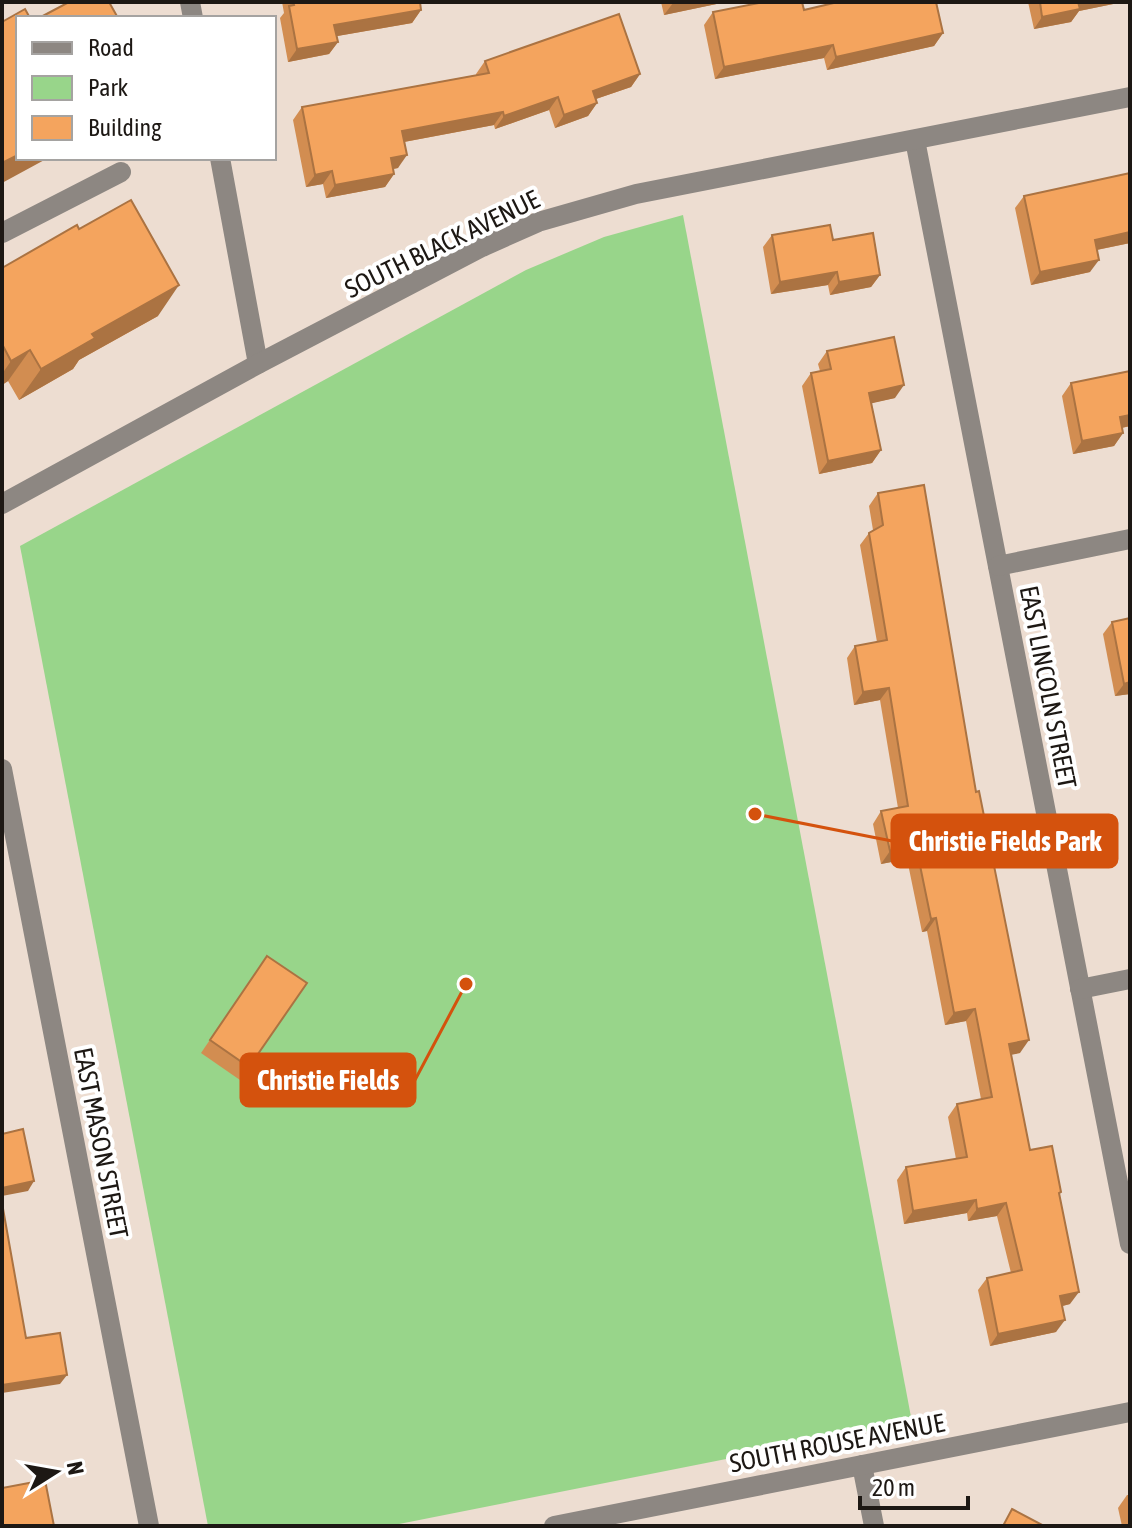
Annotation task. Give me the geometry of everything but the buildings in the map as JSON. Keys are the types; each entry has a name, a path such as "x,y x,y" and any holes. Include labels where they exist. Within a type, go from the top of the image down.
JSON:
{"street":[{"name":"SOUTH BLACK AVENUE","path":"2,504 258,364 482,247 538,222 636,194 1130,97"},
{"name":"EAST LINCOLN STREET","path":"915,140 1130,1244"},
{"path":"220,160 258,364"},
{"path":"2,233 121,172"},
{"path":"998,566 1130,539"},
{"name":"EAST MASON STREET","path":"2,769 149,1526"},
{"path":"1080,989 1130,979"},
{"name":"SOUTH ROUSE AVENUE","path":"554,1526 1130,1412"},
{"path":"862,1465 874,1526"}],"green space":[{"path":"683,215 912,1422 389,1526 208,1526 20,546 526,270 604,237"}],"place":[{"name":"Christie Fields Park","path":"755,814"},
{"name":"Christie Fields","path":"466,984"}]}
